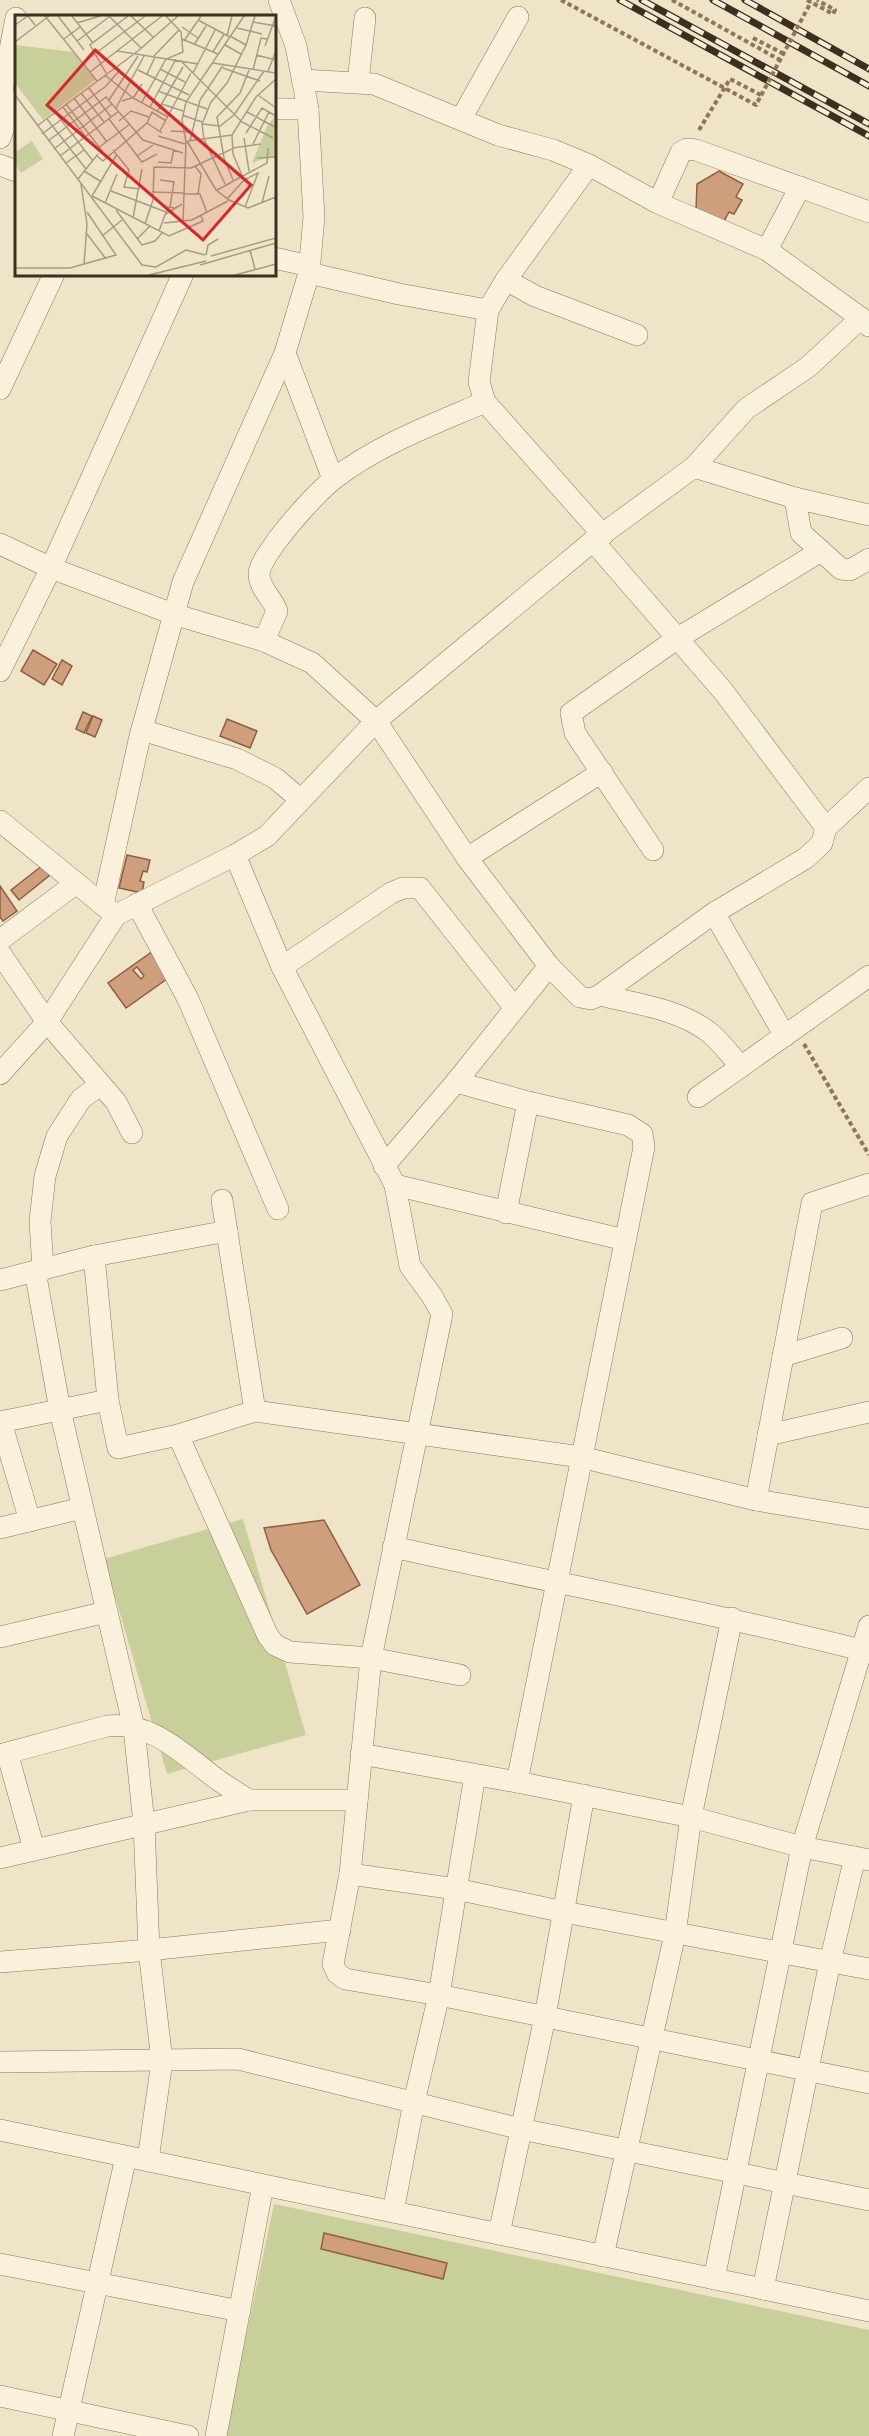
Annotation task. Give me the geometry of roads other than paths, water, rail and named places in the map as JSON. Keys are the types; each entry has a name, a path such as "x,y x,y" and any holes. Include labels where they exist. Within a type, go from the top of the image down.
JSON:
{"street":[{"path":"17,15 20,0"},
{"path":"0,1074 46,1022 110,910 142,730 173,614 183,582 285,353 310,269 314,217 308,110 296,45 279,0"},
{"path":"461,119 518,17"},
{"path":"358,82 365,18"},
{"path":"0,138 8,99 15,35"},
{"path":"0,821 75,884 110,910 137,904 235,855 267,836 376,721 598,538 694,466 746,409 808,367 865,322 767,250 658,203 589,165 553,150 498,135 390,89 358,82 303,80"},
{"path":"276,109 308,110"},
{"path":"658,203 681,152 687,149 696,150 869,212"},
{"path":"0,165 15,171"},
{"path":"589,165 506,280 488,309 479,382 485,402 723,691 826,828"},
{"path":"767,250 800,187"},
{"path":"276,259 399,294 488,309"},
{"path":"0,389 53,276"},
{"path":"0,671 51,568 182,276"},
{"path":"506,280 535,296 637,335"},
{"path":"285,353 333,479"},
{"path":"264,641 277,611 263,588 259,574 264,560 284,531 333,479 370,455 404,437 485,402"},
{"path":"694,466 795,498 869,515"},
{"path":"795,498 801,533 841,569 850,570 869,559"},
{"path":"0,544 51,568 173,614 264,641 312,663 376,721 467,858 549,966 580,997 591,999 600,995 714,913 806,858 822,843 826,828 869,788"},
{"path":"653,850 576,733 571,713 678,638 821,551"},
{"path":"142,730 237,759 275,778 301,800"},
{"path":"467,858 602,772"},
{"path":"235,855 282,967 395,1185 410,1266 442,1314 371,1658 350,1874 333,1964 345,1979 439,1995 869,2083"},
{"path":"0,940 75,884"},
{"path":"282,967 391,893 403,888 420,888 514,1007"},
{"path":"137,904 188,999 278,1209"},
{"path":"714,913 790,1033"},
{"path":"0,953 46,1022 116,1102 132,1133"},
{"path":"384,1166 456,1082 549,966"},
{"path":"698,1097 869,976"},
{"path":"600,995 678,1015 694,1022 711,1034 741,1067"},
{"path":"456,1082 528,1102 628,1125 642,1134 644,1147 517,1782"},
{"path":"100,1085 81,1099 57,1136 45,1176 40,1221 39,1271 60,1410 135,1728 144,1824 149,1950 162,2061 148,2160"},
{"path":"506,1213 528,1102"},
{"path":"756,1500 812,1203 869,1184"},
{"path":"395,1185 625,1240"},
{"path":"222,1200 255,1411"},
{"path":"0,1280 94,1256 227,1232"},
{"path":"94,1256 108,1400 118,1448 178,1435 255,1411 581,1456 756,1500 869,1519"},
{"path":"783,1356 842,1338"},
{"path":"30,1521 1,1422 108,1400"},
{"path":"768,1435 869,1412"},
{"path":"178,1435 268,1636 275,1645 290,1652 371,1658 460,1675"},
{"path":"0,1528 82,1508"},
{"path":"393,1547 732,1618 861,1650"},
{"path":"0,1637 106,1612"},
{"path":"603,2256 675,1934 691,1817 732,1618"},
{"path":"714,2279 802,1847 869,1626"},
{"path":"34,1849 9,1763 2,1754 107,1726 123,1725 168,1741 219,1781 249,1800"},
{"path":"362,1754 691,1817 802,1847 862,1859 830,1962 763,2289"},
{"path":"393,2212 414,2102 439,1995 475,1775"},
{"path":"499,2234 545,2017 584,1795"},
{"path":"0,1858 249,1800 357,1800"},
{"path":"350,1874 456,1889 675,1934 869,1969"},
{"path":"0,1962 149,1950 340,1930"},
{"path":"3,2062 238,2059 521,2129 869,2200"},
{"path":"0,2130 869,2310"},
{"path":"63,2436 71,2411 126,2157"},
{"path":"216,2436 263,2186"},
{"path":"0,2264 240,2311"},
{"path":"0,2396 188,2436"}],"railway":[{"path":"620,0 869,136"},
{"path":"642,0 869,124"},
{"path":"713,0 869,86"},
{"path":"745,0 869,69"}]}
